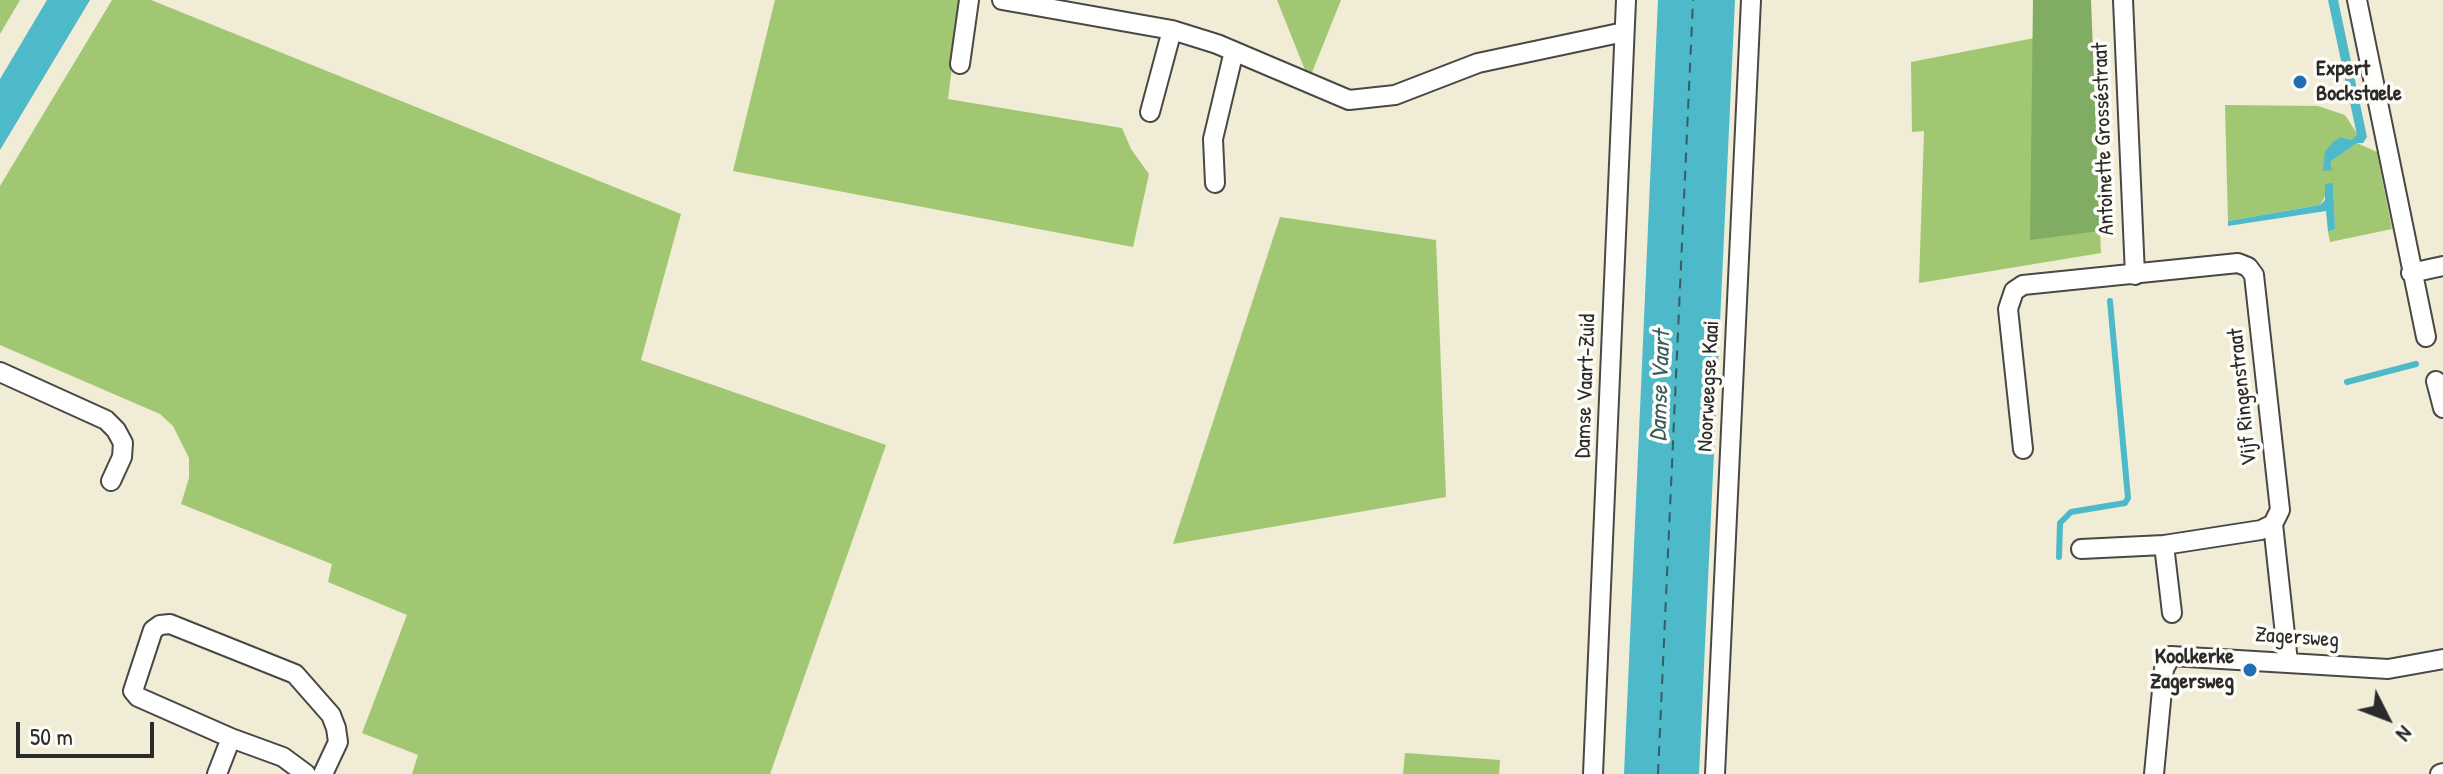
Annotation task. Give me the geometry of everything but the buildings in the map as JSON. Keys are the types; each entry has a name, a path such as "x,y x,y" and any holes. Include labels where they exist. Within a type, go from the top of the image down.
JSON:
{"street":[{"path":"960,64 969,0"},
{"path":"1002,0 1112,9 1234,51 1326,93 1349,100 1373,100 1395,95 1478,63 1624,32"},
{"name":"Damse Vaart-Zuid","path":"1593,774 1626,0"},
{"name":"Noorweegse Kaai","path":"1715,774 1751,0"},
{"name":"Antoinette Grosséstraat","path":"2123,0 2135,275"},
{"path":"2357,0 2426,337"},
{"path":"1150,112 1172,30"},
{"path":"1215,183 1213,139 1234,51"},
{"name":"Vijf Ringenstraat","path":"2023,449 2008,309 2014,291 2023,285 2238,263 2248,267 2254,275 2280,510 2273,524 2288,662"},
{"path":"2411,273 2443,266"},
{"path":"0,372 106,420 123,443 122,457 111,481"},
{"path":"2436,381 2443,408"},
{"path":"2081,549 2164,545 2261,530 2273,524"},
{"path":"2164,545 2172,613"},
{"path":"306,774 283,757 138,697 133,691 153,630 170,624 295,674 331,715 336,728 338,742 323,774"},
{"name":"Zagersweg","path":"2154,774 2164,669 2171,656 2388,669 2443,659"},
{"path":"217,774 231,738"}],"green space":[{"path":"0,0 20,0 0,34"},
{"path":"112,0 151,0 681,214 641,360 886,445 770,774 412,774 418,755 362,733 407,615 328,582 332,564 181,504 189,478 189,458 173,426 160,414 0,345 0,186"},
{"path":"775,0 960,0 948,99 1122,128 1131,149 1149,174 1133,247 733,171"},
{"path":"1277,0 1341,0 1309,80"},
{"path":"2033,0 2091,0 2100,231 2030,240"},
{"path":"2091,27 2101,253 1919,283 1924,131 1912,132 1911,62"},
{"path":"2225,105 2318,106 2345,115 2358,135 2351,140 2341,137 2325,151 2330,162 2357,143 2377,152 2392,229 2330,242 2328,232 2335,229 2333,183 2320,205 2228,221"},
{"path":"1280,217 1436,240 1446,497 1173,544"},
{"path":"1405,753 1500,760 1499,774 1403,774"}],"water":[{"path":"47,0 90,0 0,150 0,79"},
{"name":"Damse Vaart","path":"1658,0 1735,0 1699,774 1624,774"},
{"path":"2328,0 2338,0 2367,137 2363,143 2357,143 2330,162 2332,170 2323,171 2325,151 2333,142 2341,137 2351,140 2357,135"},
{"path":"2333,183 2335,229 2328,232 2326,211 2228,226 2228,221 2320,205 2325,200 2325,184"}],"waterway":[{"path":"2059,557 2060,523 2071,512 2125,503 2128,498 2110,301"},
{"path":"2347,382 2416,364"}],"ferry route":[{"path":"1658,774 1693,0"}],"place":[{"name":"Expert Bockstaele","path":"2300,82"},
{"name":"Koolkerke Zagersweg","path":"2250,670"}]}
